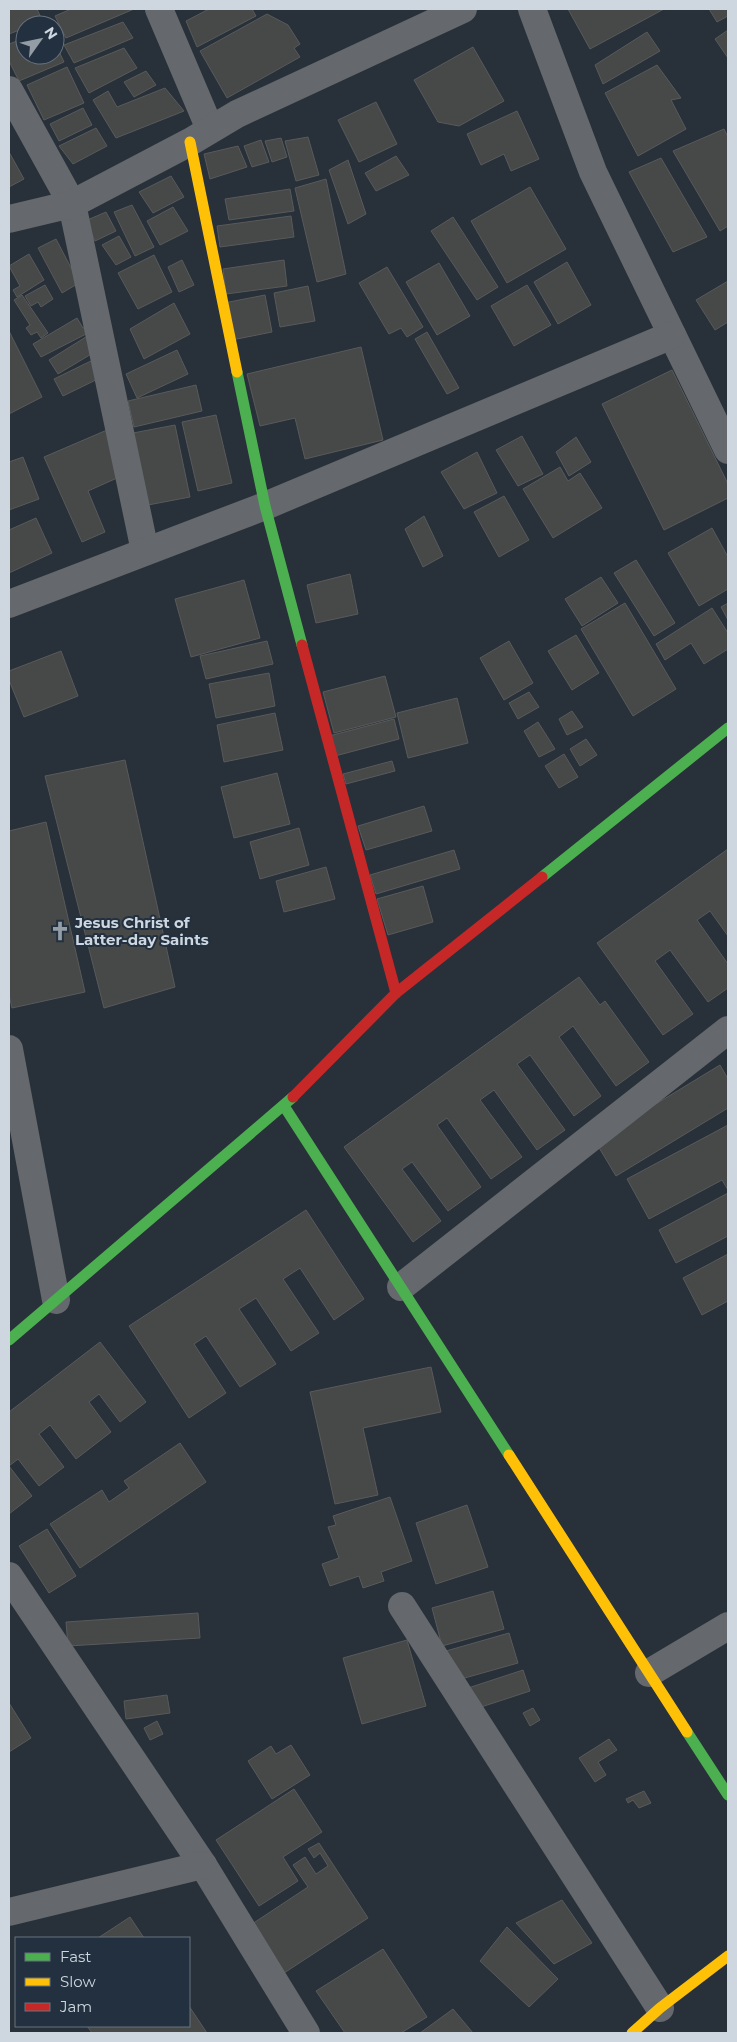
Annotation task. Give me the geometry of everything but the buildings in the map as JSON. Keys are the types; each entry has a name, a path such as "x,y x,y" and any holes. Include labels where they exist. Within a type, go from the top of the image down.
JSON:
{"street":[{"path":"159,9 200,136 265,506 396,993"},
{"path":"9,219 72,204 200,136 237,114 463,9"},
{"path":"532,9 593,172 728,450"},
{"path":"9,90 72,204 145,551"},
{"path":"9,604 265,506 672,335"},
{"path":"9,1340 284,1106 396,993 728,728"},
{"path":"400,1287 728,1030"},
{"path":"9,1049 56,1300"},
{"path":"284,1106 728,1795"},
{"path":"9,1576 202,1865 306,2033"},
{"path":"402,1606 660,2008"},
{"path":"649,1673 728,1626"},
{"path":"9,1912 202,1865"},
{"path":"632,2033 660,2008 728,1956"}],"traffic: fast":[{"path":"237,372 265,506 302,645"},
{"path":"542,877 728,728"},
{"path":"9,1340 293,1097"},
{"path":"284,1106 509,1455"},
{"path":"687,1732 728,1795"}],"traffic: slow":[{"path":"190,142 237,372"},
{"path":"509,1455 687,1732"},
{"path":"632,2033 660,2008 728,1956"}],"traffic: jam":[{"path":"302,645 396,993"},
{"path":"293,1097 396,993 542,877"}],"place":[{"name":"Jesus Christ of Latter-day Saints","path":"60,931"}]}
